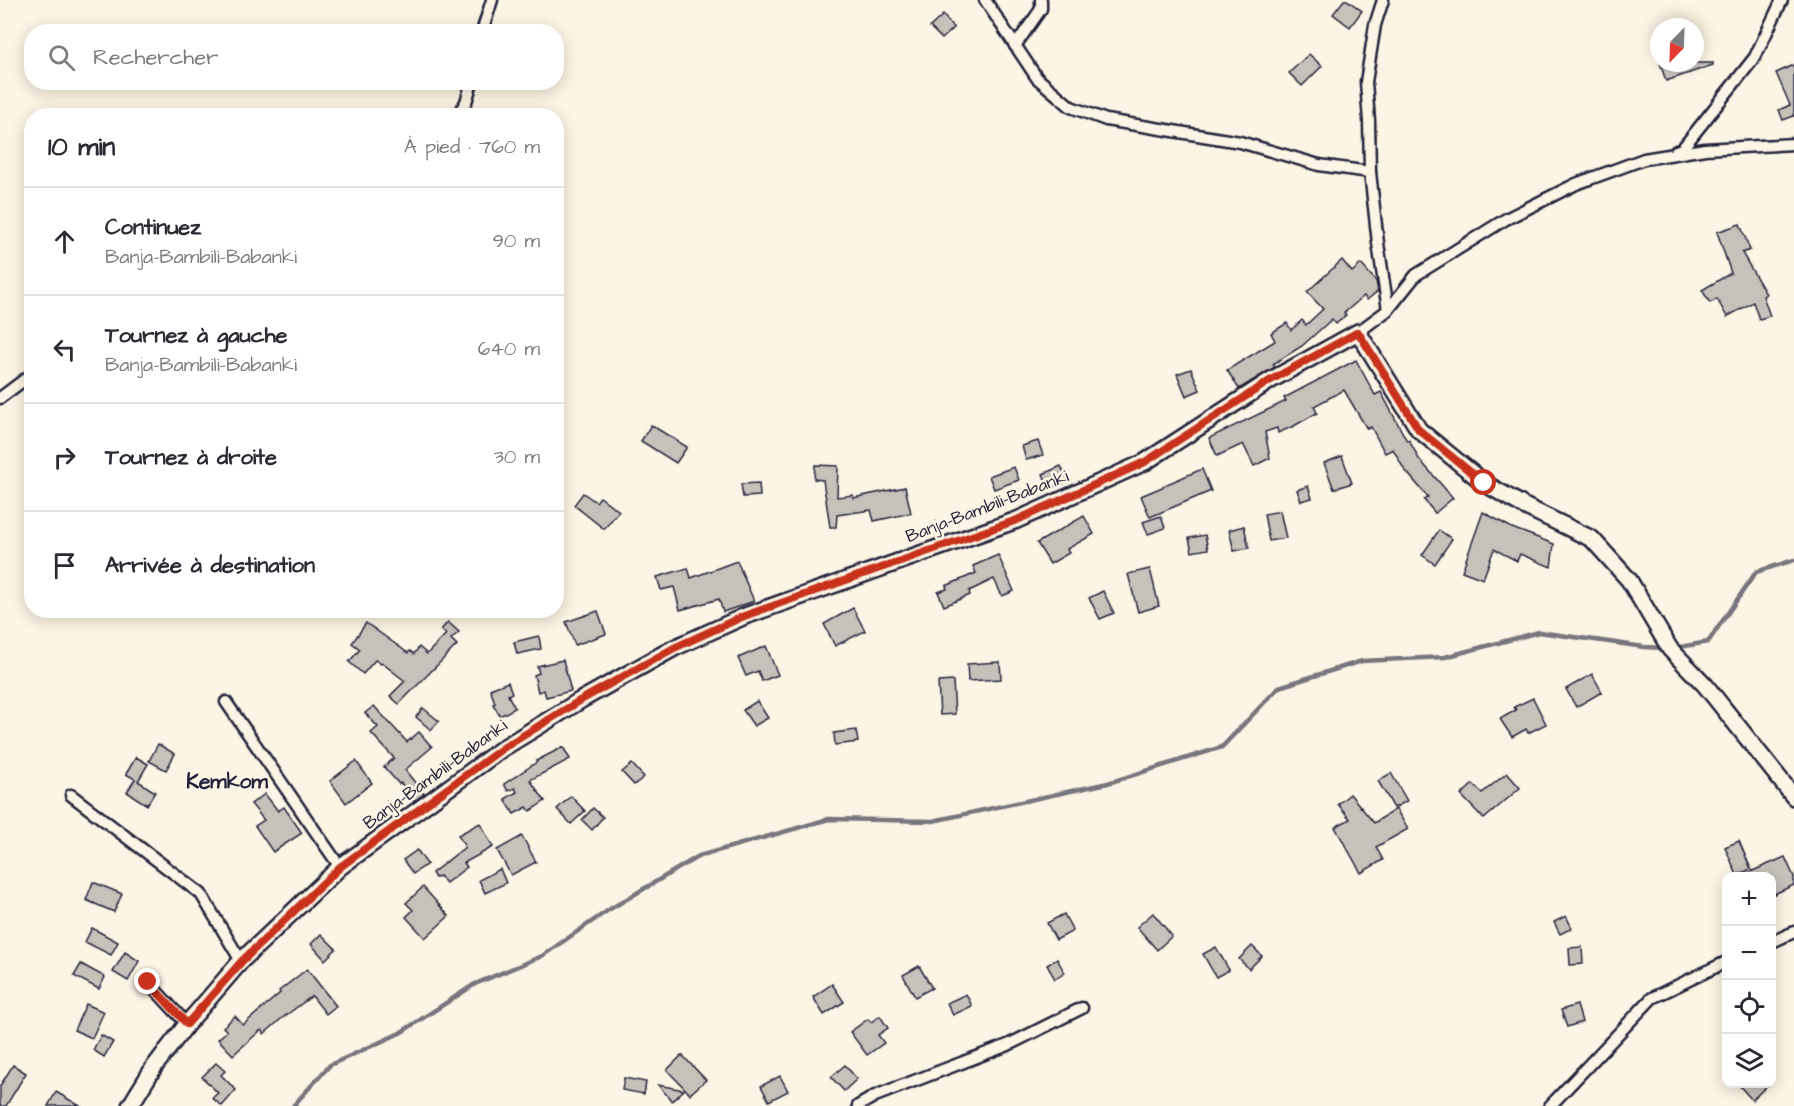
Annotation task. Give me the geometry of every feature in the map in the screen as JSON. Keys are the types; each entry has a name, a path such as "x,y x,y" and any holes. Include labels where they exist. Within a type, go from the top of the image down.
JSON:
{"street":[{"path":"484,24 492,0"},
{"path":"985,0 1037,78 1071,107 1106,120 1240,141 1319,165 1370,172"},
{"path":"1015,46 1041,9 1041,0"},
{"path":"1383,0 1375,26 1366,82 1370,121 1370,172 1388,310"},
{"path":"1782,0 1755,57 1682,149 1644,159 1576,184 1506,219 1416,275 1388,310 1358,332 1419,430 1484,483 1524,506 1592,539 1629,580 1670,649 1705,685 1794,797"},
{"path":"462,108 470,90"},
{"path":"1644,159 1705,149 1794,144"},
{"name":"Banja-Bambili-Babanki","path":"130,1106 154,1067 187,1024 242,961 340,867 503,748 581,700 674,648 744,616 1017,520 1145,462 1271,380 1358,332"},
{"path":"0,398 24,380"},
{"path":"226,702 340,867"},
{"path":"70,795 201,894 242,961"},
{"path":"1776,940 1794,933"},
{"path":"1550,1106 1652,998 1722,964"},
{"path":"148,982 187,1024"},
{"path":"858,1106 875,1096 1008,1045 1082,1008"}],"building":[{"path":"1344,0 1362,11 1350,27 1333,14"},
{"path":"943,15 954,28 942,39 930,27"},
{"path":"1309,54 1322,66 1302,86 1289,73"},
{"path":"1704,63 1713,63 1704,68"},
{"path":"1794,65 1794,116 1783,120 1779,110 1790,105 1776,73"},
{"path":"1663,72 1692,72 1666,81"},
{"path":"1740,224 1750,250 1742,253 1766,294 1763,296 1770,316 1759,319 1753,302 1727,317 1717,299 1710,303 1702,290 1731,273 1717,232"},
{"path":"1342,260 1352,272 1361,264 1376,281 1378,291 1367,300 1364,296 1344,313 1346,315 1336,324 1332,319 1302,346 1273,364 1275,367 1239,389 1227,370 1275,341 1271,333 1287,323 1291,330 1302,320 1306,325 1323,309 1307,292"},
{"path":"1356,360 1375,395 1381,392 1419,459 1453,498 1435,513 1424,500 1428,497 1404,469 1393,449 1385,453 1371,427 1367,429 1344,390 1314,406 1317,413 1294,426 1278,433 1277,428 1265,432 1270,458 1254,466 1243,444 1217,456 1209,438 1286,401 1284,398"},
{"path":"1191,369 1200,390 1186,396 1177,374"},
{"path":"651,425 687,447 676,463 641,441"},
{"path":"1038,441 1043,455 1026,460 1022,446"},
{"path":"1342,456 1352,483 1334,489 1324,463"},
{"path":"815,465 838,466 837,497 853,495 853,498 905,487 911,513 874,521 871,510 837,515 836,527 830,527 823,480 814,479"},
{"path":"1061,466 1068,481 1049,489 1043,474"},
{"path":"1014,467 1019,480 994,489 989,476"},
{"path":"1202,469 1211,491 1150,517 1141,496"},
{"path":"759,483 760,496 743,497 741,484"},
{"path":"1308,486 1312,498 1301,501 1297,490"},
{"path":"583,493 596,502 600,497 619,511 604,529 574,505"},
{"path":"1280,511 1286,538 1269,541 1264,514"},
{"path":"1483,512 1512,528 1554,544 1551,567 1520,554 1517,561 1494,549 1483,579 1462,571"},
{"path":"1084,516 1094,534 1067,549 1069,553 1050,564 1037,543"},
{"path":"1161,516 1165,528 1148,534 1143,522"},
{"path":"1244,526 1249,548 1234,551 1229,530"},
{"path":"1439,530 1452,539 1435,564 1422,555"},
{"path":"1205,535 1208,549 1192,552 1189,538"},
{"path":"998,555 1014,591 1002,596 994,579 969,591 970,595 944,606 938,592 976,573 973,566"},
{"path":"737,561 754,601 723,612 719,599 680,610 674,587 661,590 657,577 688,568 691,578"},
{"path":"1150,569 1159,606 1138,612 1128,574"},
{"path":"1103,591 1114,613 1100,619 1089,598"},
{"path":"853,608 865,631 835,646 824,624"},
{"path":"598,611 606,634 575,645 566,622"},
{"path":"448,622 459,632 451,639 457,645 399,704 390,696 405,681 375,660 363,674 349,662 360,649 352,643 366,623 408,653 410,651 414,654 419,647 427,654 446,634 441,630"},
{"path":"539,636 541,649 517,654 514,642"},
{"path":"766,646 778,675 762,681 758,671 746,676 738,658"},
{"path":"563,660 571,691 546,697 544,690 538,692 534,675 539,673 537,666"},
{"path":"1000,662 1001,679 968,681 967,664"},
{"path":"1592,674 1602,692 1576,707 1566,689"},
{"path":"953,681 955,714 940,715 938,682"},
{"path":"508,682 512,693 508,695 515,708 500,716 493,704 495,703 490,689"},
{"path":"1533,698 1546,724 1528,733 1526,729 1512,737 1500,719 1516,710 1514,707"},
{"path":"757,701 768,718 754,726 743,710"},
{"path":"374,706 407,742 419,732 432,747 405,770 424,794 414,801 401,783 399,784 384,767 394,758 371,733 378,727 365,713"},
{"path":"423,708 439,721 431,730 416,717"},
{"path":"856,730 858,742 835,745 834,733"},
{"path":"158,744 175,754 166,770 149,761"},
{"path":"563,747 570,759 530,780 545,801 530,811 527,807 514,814 505,799 517,792 515,788 508,791 504,784 536,761"},
{"path":"136,757 148,764 138,781 155,792 147,805 127,792 135,779 126,774"},
{"path":"356,761 372,783 346,803 330,781"},
{"path":"632,764 644,777 634,785 622,772"},
{"path":"1391,773 1407,801 1394,808 1378,781"},
{"path":"1507,773 1520,788 1484,819 1461,795 1473,784 1482,793"},
{"path":"265,794 278,811 284,807 302,833 273,852 255,826 264,820 251,804"},
{"path":"1350,794 1374,823 1396,809 1408,829 1376,847 1383,860 1361,873 1335,827 1350,819 1338,804"},
{"path":"571,796 585,811 571,824 557,809"},
{"path":"593,808 603,817 592,830 582,820"},
{"path":"480,823 493,847 464,863 467,867 446,883 440,876 435,878 432,873 465,847 458,835"},
{"path":"522,836 536,862 511,875 497,850"},
{"path":"1739,841 1751,869 1736,872 1725,847"},
{"path":"417,850 427,864 413,874 403,860"},
{"path":"1785,857 1794,877 1794,885 1776,893 1776,872 1750,872"},
{"path":"500,869 506,883 485,893 479,880"},
{"path":"93,882 122,894 114,912 86,900"},
{"path":"423,887 449,916 425,938 406,917 413,910 406,903"},
{"path":"1153,913 1172,936 1157,950 1137,927"},
{"path":"1064,914 1073,931 1056,940 1047,923"},
{"path":"1566,916 1572,928 1560,934 1554,922"},
{"path":"92,928 118,942 111,955 85,942"},
{"path":"321,934 336,949 325,960 311,944"},
{"path":"1252,946 1262,956 1249,969 1239,959"},
{"path":"1216,947 1229,970 1216,977 1203,954"},
{"path":"1582,947 1583,964 1570,965 1569,948"},
{"path":"125,952 139,961 128,981 113,972"},
{"path":"1057,959 1065,973 1055,979 1047,965"},
{"path":"81,964 105,977 99,989 74,976"},
{"path":"919,966 932,988 915,997 903,975"},
{"path":"307,969 336,1006 326,1014 312,996 264,1034 261,1030 233,1055 218,1039 227,1031 223,1027 235,1016 243,1025 280,993 279,991"},
{"path":"832,984 844,1002 824,1015 813,997"},
{"path":"966,994 972,1006 953,1015 947,1003"},
{"path":"86,1004 104,1012 92,1038 74,1030"},
{"path":"1577,1005 1582,1022 1567,1027 1561,1010"},
{"path":"880,1016 888,1028 878,1035 884,1043 867,1055 850,1032 868,1019 871,1022"},
{"path":"101,1035 113,1042 104,1057 93,1050"},
{"path":"682,1055 706,1080 690,1094 667,1070"},
{"path":"216,1063 225,1071 221,1075 236,1090 222,1106 212,1098 218,1093 202,1077"},
{"path":"13,1065 26,1073 6,1106 0,1106 0,1086"},
{"path":"845,1065 857,1079 844,1091 831,1077"},
{"path":"780,1076 788,1091 769,1101 761,1086"},
{"path":"624,1078 646,1082 644,1094 622,1090"},
{"path":"658,1085 684,1090 672,1101"},
{"path":"1741,1088 1765,1088 1752,1100"},
{"path":"56,1092 80,1106 48,1106"}],"waterway":[{"path":"1674,648 1708,642 1756,572 1794,560"},
{"path":"293,1106 330,1065 400,1033 475,984 542,956 610,909 699,856 829,819 933,821 1108,783 1222,747 1279,687 1362,661 1445,657 1539,632 1666,648"}],"district":[{"name":"Kemkom","path":"227,781"}],"route":[{"path":"148,982 187,1024 242,961 340,867 503,748 581,700 674,648 744,616 1017,520 1145,462 1271,380 1358,332 1419,430 1484,483"}]}
